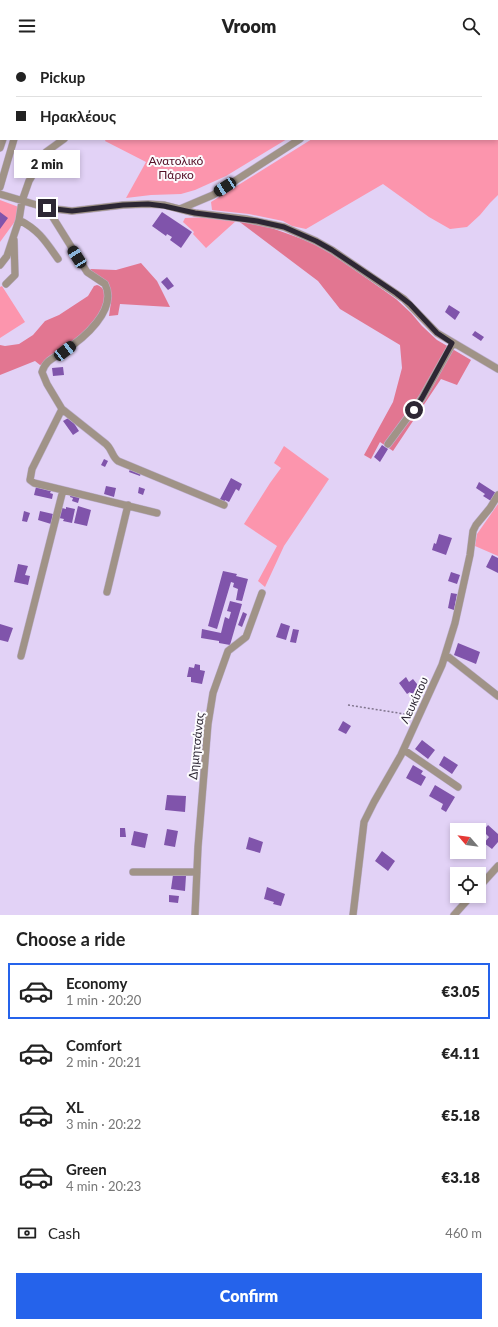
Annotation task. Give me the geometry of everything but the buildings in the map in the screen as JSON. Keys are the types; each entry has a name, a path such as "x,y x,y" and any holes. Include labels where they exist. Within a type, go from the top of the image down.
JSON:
{"street":[{"path":"0,187 14,140"},
{"path":"0,266 7,256 14,236 19,220 22,202 29,181 46,152 63,140"},
{"path":"180,209 213,195 298,140"},
{"path":"0,194 22,202 47,208 72,211 123,205 148,204 195,213 268,223 284,227 316,241 332,250 410,304 437,333 498,369"},
{"path":"47,208 87,272 104,283 108,294 104,312 94,325 65,351 47,361 42,372 44,379 62,409 106,444 114,458 118,461 224,505"},
{"path":"19,220 28,224 42,236 58,259"},
{"path":"6,284 15,275 16,259 14,236"},
{"path":"388,444 422,398 452,343"},
{"path":"62,409 30,477 30,480 34,483 157,513"},
{"path":"21,656 63,490"},
{"name":"Λευκίπου","path":"353,915 364,822 404,750 446,655 465,578 473,531 476,524 490,508 498,494"},
{"path":"107,592 128,505"},
{"name":"Δημητσάνας","path":"195,915 208,724 213,694 228,651 246,637 262,593"},
{"path":"446,655 498,696"},
{"path":"404,750 458,787"},
{"path":"486,879 498,866"},
{"path":"133,872 197,872"},
{"path":"454,915 465,903"}],"path":[{"path":"348,705 418,717"}],"green space":[{"name":"Ανατολικό Πάρκο","path":"285,140 226,176 195,190 181,194 126,198 146,162 105,141"},
{"path":"310,140 498,140 498,195 467,227 450,229 429,217 383,184 306,229 292,226 283,221 249,214 212,210 211,202"},
{"path":"0,200 24,209 0,242"},
{"path":"209,217 237,220 206,248 193,234 194,232 183,222 185,218"},
{"path":"2,286 25,322 0,338 0,287"},
{"path":"284,446 329,479 284,546 265,587 258,581 277,546 244,524 281,468 274,463"},
{"path":"498,504 498,556 475,546 477,534"}],"shaded area":[{"path":"237,220 263,225 324,248 396,299 437,340 471,360 457,385 441,379 393,451 380,442 371,459 364,455 393,402 402,368 400,345 340,309 318,281"},
{"path":"141,263 157,281 170,307 120,304 118,315 109,316 111,298 109,288 90,269 116,270"},
{"path":"97,285 102,288 105,293 103,306 98,316 82,334 43,364 40,365 35,361 0,375 0,345 5,346 19,344 33,335 45,321 59,315 88,296 94,286"}],"route":[{"path":"47,208 72,211 123,205 148,204 195,213 268,223 284,227 316,241 396,293 416,310 432,329 452,343 414,410"}]}
